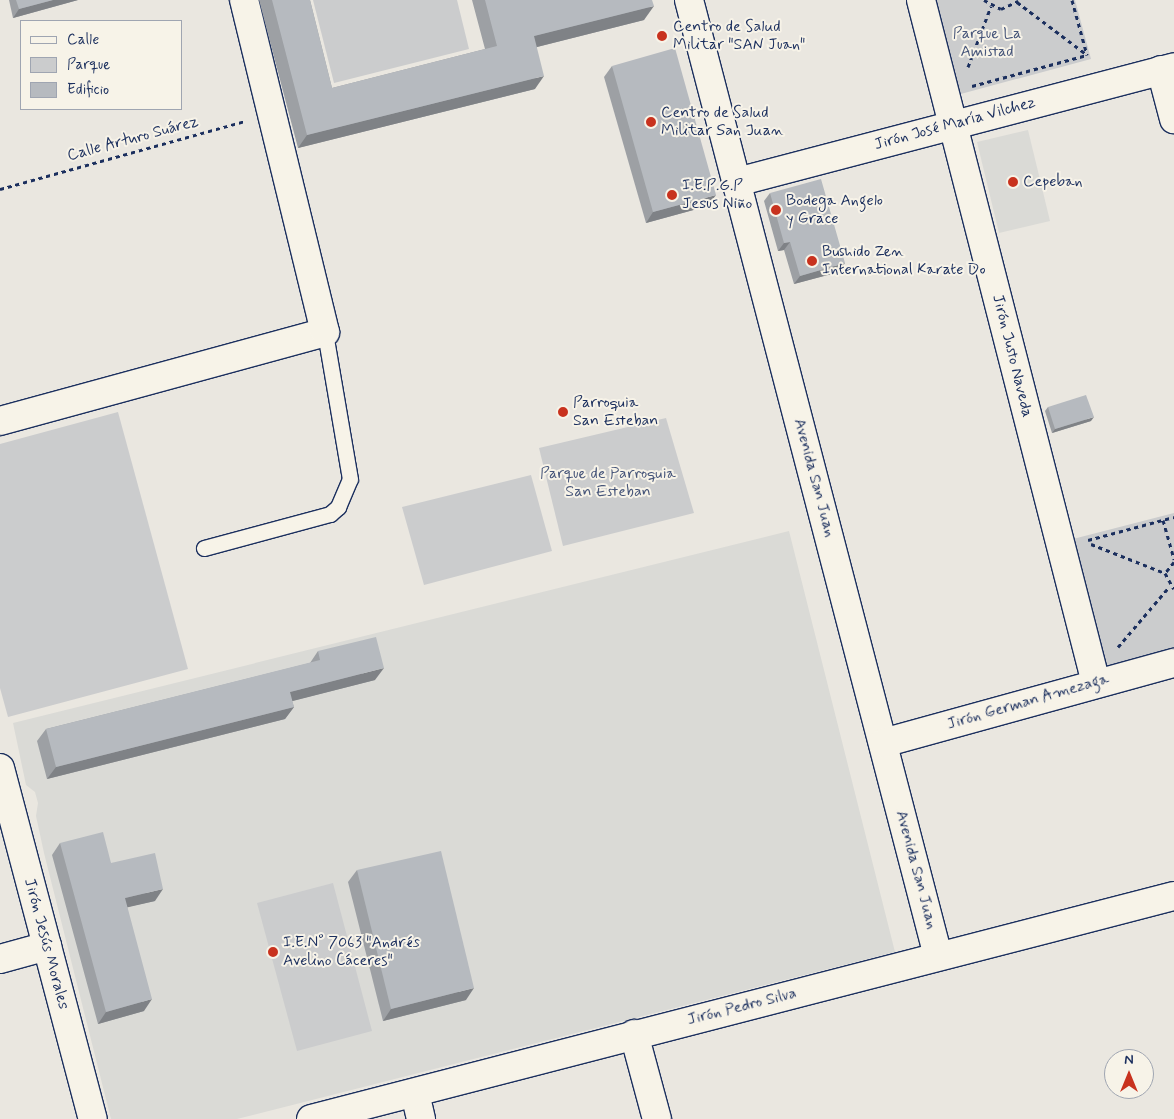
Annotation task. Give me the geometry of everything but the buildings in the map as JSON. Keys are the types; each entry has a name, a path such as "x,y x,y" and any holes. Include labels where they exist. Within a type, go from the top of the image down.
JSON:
{"street":[{"path":"0,421 325,332 244,0"},
{"name":"Avenida San Juan","path":"689,0 938,956"},
{"name":"Jirón Justo Naveda","path":"921,0 1096,682"},
{"path":"1168,68 1174,120"},
{"name":"Jirón José María Vilchez","path":"737,182 1168,68"},
{"name":"Jirón German Amezaga","path":"883,743 1096,682 1174,663"},
{"name":"Jirón Jesús Morales","path":"0,768 92,1119"},
{"name":"Jirón Pedro Silva","path":"311,1119 1174,896"},
{"path":"0,959 47,946"},
{"path":"634,1034 657,1119"},
{"path":"414,1093 421,1119"}],"lane":[{"path":"204,548 330,514 338,507 350,478 325,332"}],"path":[{"path":"984,0 992,6 1010,7 1018,1 1087,55"},
{"path":"1072,0 1096,87"},
{"path":"967,70 992,6"},
{"path":"969,86 1087,55"},
{"name":"Calle Arturo Suárez","path":"0,189 272,114"},
{"path":"1174,517 1082,541 1164,573 1169,587 1174,589"},
{"path":"1163,520 1174,561 1164,573"},
{"path":"1096,682 1107,660 1169,587"}],"shaded area":[{"name":"Cepeban","path":"1028,130 1050,221 999,233 977,142"},
{"path":"789,531 895,952 237,1119 111,1119 44,853 36,816 38,803 35,792 26,785 13,723"}],"green space":[{"path":"313,0 457,0 469,49 334,83"},
{"name":"Parque La Amistad","path":"932,0 1075,0 1091,59 957,95"},
{"path":"118,412 188,669 8,717 0,688 0,444"},
{"name":"Parque de Parroquia San Esteban","path":"666,418 694,513 563,546 539,448"},
{"path":"531,475 552,551 424,585 402,507"},
{"path":"1174,513 1174,648 1106,666 1073,539"},
{"path":"333,883 372,1031 297,1051 257,903"}],"place":[{"name":"Centro de Salud Militar \"SAN Juan\"","path":"662,36"},
{"name":"Centro de Salud Militar San Juan","path":"651,122"},
{"name":"Cepeban","path":"1013,182"},
{"name":"I.E.P.G.P Jesus Niño","path":"672,195"},
{"name":"Bodega Angelo y Grace","path":"776,210"},
{"name":"Bushido Zen International Karate Do","path":"812,261"},
{"name":"Parroquia San Esteban","path":"563,412"},
{"name":"I.E.N° 7063 \"Andrés Avelino Cáceres\"","path":"273,952"}]}
